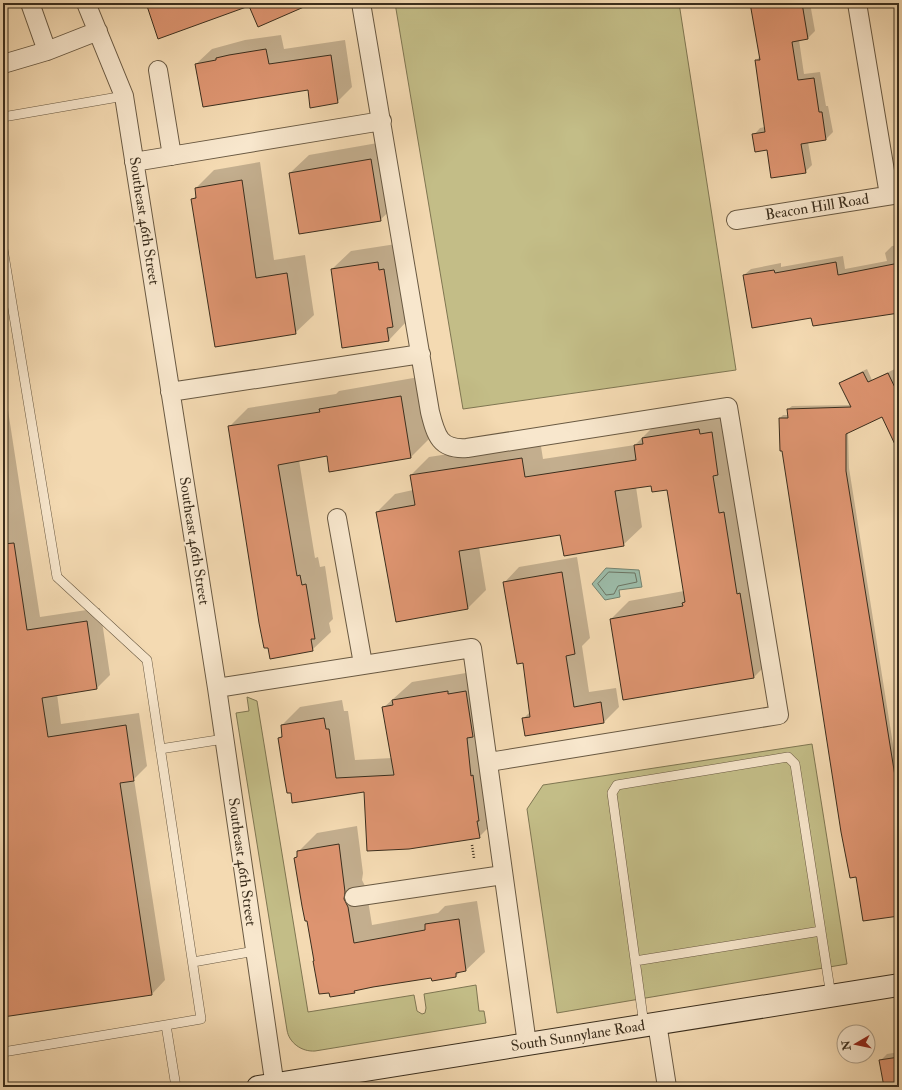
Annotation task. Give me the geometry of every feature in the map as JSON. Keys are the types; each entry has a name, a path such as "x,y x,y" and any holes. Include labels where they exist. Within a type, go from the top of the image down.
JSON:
{"main road":[{"name":"South Sunnylane Road","path":"269,1086 899,985"}],"street":[{"path":"30,3 47,51"},
{"name":"Southeast 46th Street","path":"86,3 124,96 217,688 255,952 269,1086"},
{"path":"361,3 435,431 441,441 452,448 467,448 728,407 779,716 488,762"},
{"path":"857,3 894,195"},
{"path":"3,64 47,51 98,31"},
{"path":"158,70 172,156"},
{"path":"134,162 382,121"},
{"name":"Beacon Hill Road","path":"736,220 894,195"},
{"path":"170,392 421,354"},
{"path":"337,518 364,664"},
{"path":"217,688 472,648 527,1044"},
{"path":"354,897 503,875"},
{"path":"650,1024 667,1087"}],"lane":[{"path":"3,117 124,96"},
{"path":"3,249 57,577 147,660 192,962 202,1019 3,1052"},
{"path":"160,749 224,739"},
{"path":"650,1024 635,961 612,793 617,785 788,757 795,764 831,996"},
{"path":"635,961 821,931"},
{"path":"192,962 255,952"},
{"path":"166,1025 176,1087"}],"shaded area":[{"path":"395,3 679,3 736,370 463,409"},
{"path":"247,697 257,701 308,1012 414,995 417,1011 422,1014 425,1013 426,1008 424,994 476,985 479,1011 484,1011 486,1023 315,1051 305,1050 297,1046 290,1039 287,1030 236,713 249,711"},
{"path":"812,744 847,964 557,1013 527,809 543,785"}],"water":[{"path":"606,568 639,570 642,587 619,590 620,597 605,600 592,584"}],"building":[{"path":"146,3 313,3 258,27 249,6 158,39"},
{"path":"750,3 802,3 808,39 792,42 798,80 814,78 819,112 822,112 826,140 801,144 806,173 771,178 767,150 755,152 752,134 765,132 755,60 760,60"},
{"path":"266,49 269,64 331,55 338,103 310,108 308,90 203,107 195,64 216,60 216,58 229,55"},
{"path":"371,159 381,221 299,234 289,173"},
{"path":"242,180 256,278 287,273 296,334 215,347 191,199 196,198 195,188"},
{"path":"378,262 379,270 384,269 393,327 387,328 389,341 342,348 331,269"},
{"path":"836,262 838,275 899,263 899,313 813,326 811,318 752,328 743,275 774,270 775,273"},
{"path":"863,372 868,382 888,373 899,396 899,453 882,417 846,434 846,471 899,801 899,916 863,921 856,877 850,878 841,832 782,451 780,451 779,418 788,418 787,409 851,407 839,383"},
{"path":"401,396 411,458 329,472 327,456 278,465 297,576 300,575 302,585 306,584 315,639 311,639 313,651 270,659 268,648 264,648 259,623 228,426 320,412 319,409"},
{"path":"699,429 700,434 712,432 718,475 713,476 719,513 724,512 737,594 740,593 754,678 623,700 610,619 683,606 682,603 685,602 667,490 652,492 651,486 615,491 624,546 564,556 560,535 459,551 468,609 396,622 376,512 415,505 410,475 522,458 525,477 636,460 634,445 643,444 642,438"},
{"path":"14,543 27,630 87,621 97,689 42,698 48,737 126,725 134,781 120,783 152,995 3,1017 3,544"},
{"path":"562,572 575,654 566,656 574,707 601,702 604,723 525,736 522,718 530,717 523,663 517,664 503,582"},
{"path":"448,691 448,694 466,691 473,737 467,738 480,838 409,849 367,851 364,792 292,803 291,793 287,793 278,738 282,737 281,725 324,718 326,729 329,729 336,778 394,775 382,707 393,705 392,700"},
{"path":"339,844 345,892 344,899 348,907 354,943 425,930 425,924 459,919 466,971 456,973 456,977 432,981 431,978 373,987 354,991 355,993 330,997 329,993 319,994 307,921 305,921 294,858 297,857 297,851"},
{"path":"899,1057 899,1087 884,1087 879,1060"}]}
